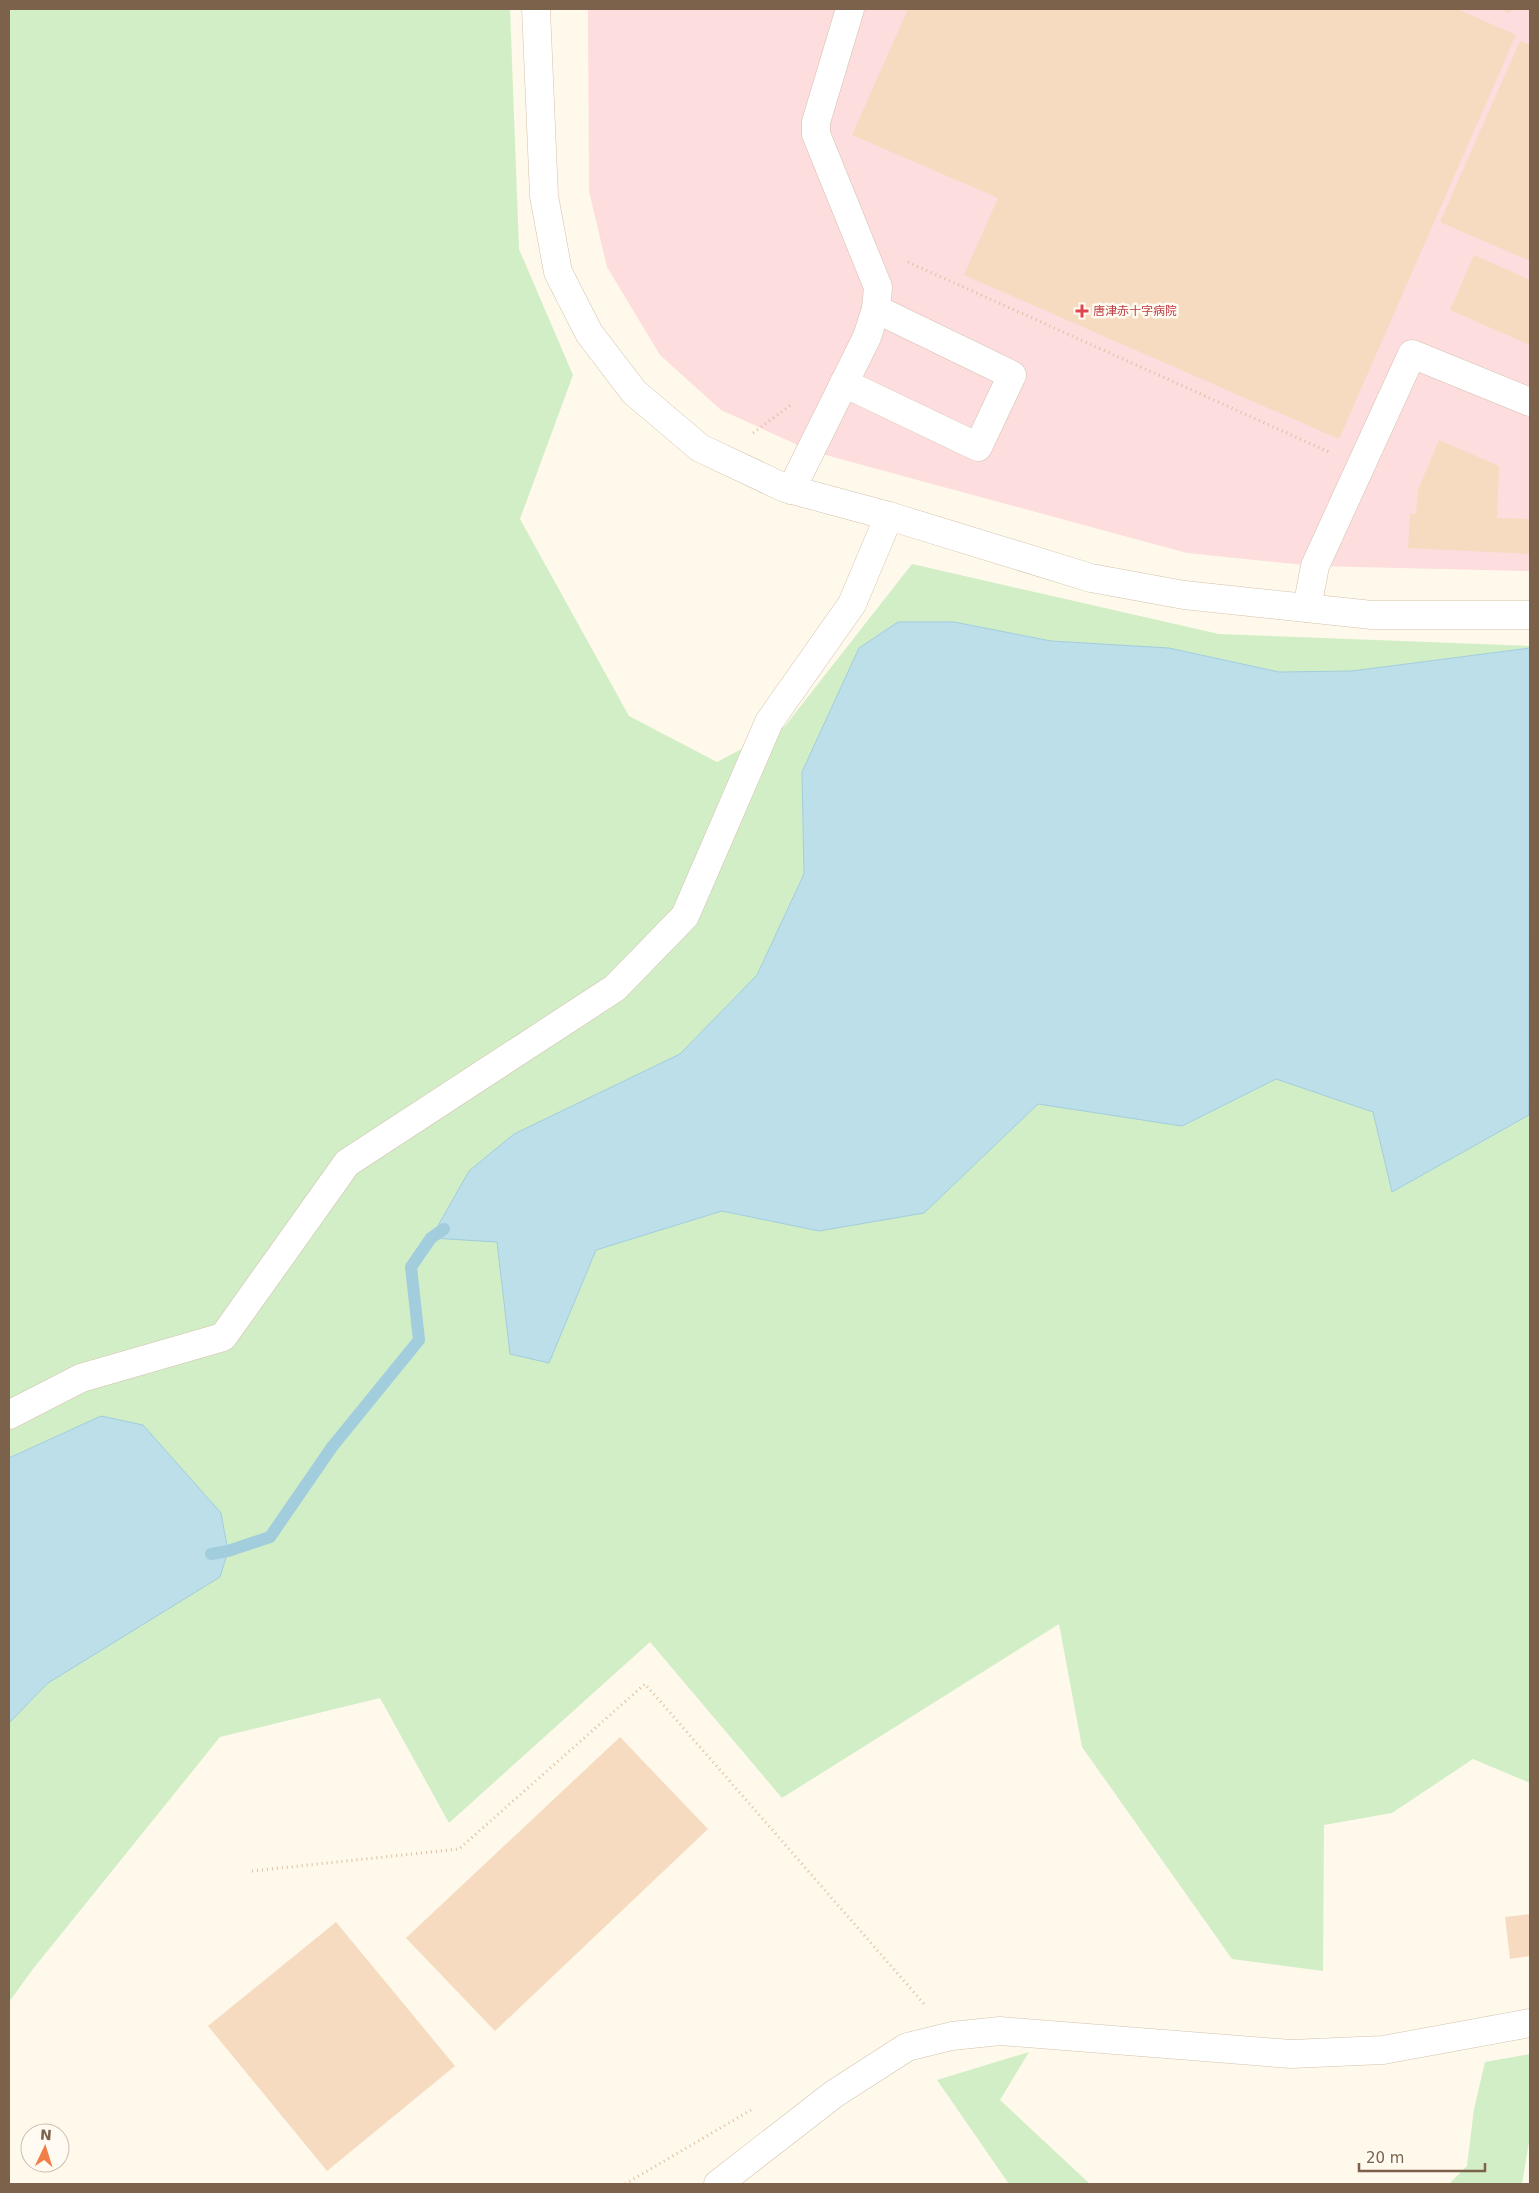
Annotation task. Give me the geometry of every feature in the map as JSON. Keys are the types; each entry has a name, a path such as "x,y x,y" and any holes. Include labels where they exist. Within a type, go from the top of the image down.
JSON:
{"street":[{"path":"536,9 544,196 558,272 589,333 634,392 700,448 791,490 889,516 1091,578 1184,595 1372,615 1530,614"},
{"path":"791,490 867,338 876,309 878,287 816,134 816,122 850,9"},
{"path":"844,383 978,446 1012,375 876,309"},
{"path":"1307,608 1315,566 1412,354 1530,402"},
{"path":"9,1415 81,1378 222,1337 347,1164 616,988 685,916 769,722 852,604 889,516"},
{"path":"718,2184 834,2094 907,2047 952,2036 1000,2031 1291,2054 1383,2050 1530,2024"}],"path":[{"path":"906,261 1333,454"},
{"path":"751,435 797,401"},
{"path":"252,1871 459,1849 645,1684 952,2036"},
{"path":"625,2184 754,2108"}],"shaded area":[{"name":"唐津赤十字病院","path":"588,9 1530,9 1530,571 1315,566 1187,553 811,451 721,410 660,355 607,267 589,191"}],"green space":[{"path":"9,9 510,9 519,249 573,375 520,519 629,716 717,762 785,726 912,564 1219,634 1530,646 1530,648 1352,671 1279,672 1169,648 1051,641 954,622 802,772 804,874 757,975 680,1054 514,1134 497,1241 510,1354 549,1362 596,1250 722,1211 819,1231 923,1213 1038,1104 1182,1126 1276,1079 1373,1112 1392,1192 1530,1114 1530,1783 1473,1759 1392,1813 1324,1825 1323,1971 1232,1959 1082,1747 1059,1624 782,1798 650,1642 449,1823 380,1698 220,1737 33,1969 9,2002 9,1723 48,1683 101,1416 9,1458"},
{"path":"1029,2052 1000,2100 1090,2184 1009,2184 937,2080"},
{"path":"1530,2054 1530,2136 1522,2184 1449,2184 1467,2166 1474,2109 1485,2062"}],"water":[{"path":"898,622 954,622 1051,641 1169,648 1279,672 1352,671 1530,648 1529,1115 1392,1192 1373,1112 1276,1079 1182,1126 1038,1104 924,1213 819,1231 722,1211 596,1250 549,1363 510,1354 497,1242 431,1238 469,1171 514,1134 680,1054 757,975 804,874 802,772 859,648"},
{"path":"101,1416 143,1425 221,1513 228,1551 220,1577 48,1683 9,1723 9,1458"}],"building":[{"path":"908,9 1457,9 1516,35 1339,439 964,275 998,198 852,135"},
{"path":"1500,9 1512,9 1510,13"},
{"path":"1520,41 1530,45 1530,261 1440,222"},
{"path":"1474,255 1530,280 1530,345 1450,310"},
{"path":"1439,440 1499,466 1497,518 1530,519 1530,554 1408,548 1410,514 1416,514 1418,490"},
{"path":"620,1737 708,1829 495,2031 406,1938"},
{"path":"1530,1914 1530,1956 1510,1959 1505,1917"},
{"path":"336,1922 455,2066 327,2171 208,2026"}],"waterway":[{"path":"211,1554 228,1551 270,1537 332,1447 419,1340 411,1267 431,1238 444,1229"}],"place":[{"name":"唐津赤十字病院","path":"1082,311"}]}
